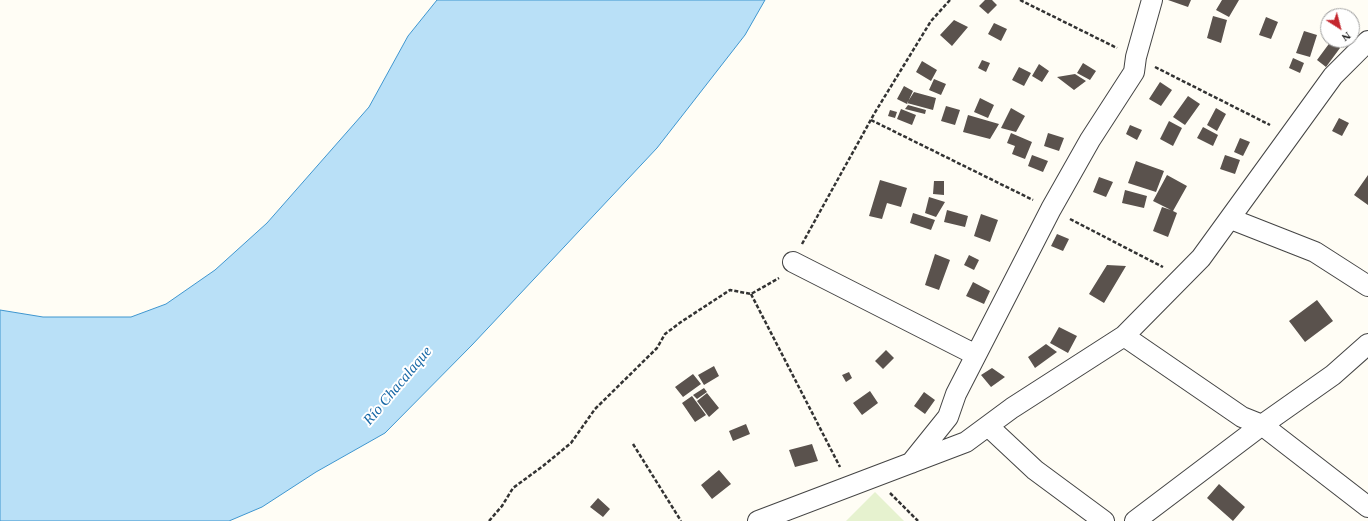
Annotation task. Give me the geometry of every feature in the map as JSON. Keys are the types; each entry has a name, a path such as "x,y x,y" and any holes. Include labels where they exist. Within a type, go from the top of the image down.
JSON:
{"street":[{"path":"910,465 948,417 956,394 1051,208 1090,140 1134,72 1136,57 1152,0"},
{"path":"758,521 910,465 966,442 1124,336 1202,258 1333,76 1368,41"},
{"path":"1230,219 1315,252 1368,286"},
{"path":"793,262 976,355"},
{"path":"1124,336 1242,417 1262,425 1368,507"},
{"path":"1135,521 1262,425 1333,375 1368,344"},
{"path":"988,426 1035,470 1104,521"}],"path":[{"path":"489,521 502,506 513,488 571,443 595,409 656,348 665,334 730,290 751,294 787,274 812,223 871,120 930,21 950,0"},
{"path":"1020,0 1290,135"},
{"path":"871,120 1051,208 1182,277"},
{"path":"751,294 851,487"},
{"path":"633,444 681,521"},
{"path":"875,477 918,521"}],"green space":[{"path":"875,492 904,521 846,521"}],"water":[{"name":"Río Chacalaque","path":"437,0 765,0 745,35 657,148 472,345 385,433 316,472 262,507 229,521 0,521 0,310 43,317 131,317 166,304 215,270 267,223 369,107 408,36"}],"building":[{"path":"985,0 992,0 997,5 988,14 979,6"},
{"path":"1168,0 1191,0 1188,7"},
{"path":"1222,0 1239,0 1229,17 1216,10"},
{"path":"1213,16 1227,20 1221,43 1207,38"},
{"path":"1266,17 1278,22 1271,39 1259,35"},
{"path":"954,20 968,27 952,46 940,35"},
{"path":"994,23 1007,29 1001,41 988,34"},
{"path":"1304,31 1317,35 1310,57 1296,53"},
{"path":"1326,48 1340,48 1326,67 1317,60"},
{"path":"1293,58 1304,63 1300,73 1289,68"},
{"path":"982,60 990,63 986,72 978,68"},
{"path":"922,61 937,70 931,81 916,72"},
{"path":"1083,63 1096,71 1090,80 1077,73"},
{"path":"1039,64 1049,71 1042,82 1032,76"},
{"path":"1019,67 1031,73 1024,86 1012,80"},
{"path":"1075,74 1086,81 1074,90 1057,77"},
{"path":"934,79 946,84 941,95 929,90"},
{"path":"1160,82 1172,90 1161,106 1149,99"},
{"path":"904,86 913,91 907,104 897,99"},
{"path":"914,92 936,98 933,110 907,103"},
{"path":"1188,96 1200,104 1185,125 1173,117"},
{"path":"980,98 994,105 988,118 974,112"},
{"path":"908,105 926,110 925,114 905,109"},
{"path":"946,106 960,110 955,125 941,121"},
{"path":"1011,108 1025,116 1016,132 1001,128"},
{"path":"1216,108 1226,114 1217,131 1207,125"},
{"path":"901,109 916,115 912,125 897,119"},
{"path":"890,110 897,112 895,118 888,116"},
{"path":"968,115 999,124 990,139 963,132"},
{"path":"1339,118 1349,123 1342,136 1332,131"},
{"path":"1169,121 1182,128 1173,146 1160,139"},
{"path":"1130,125 1142,130 1137,140 1126,134"},
{"path":"1203,127 1218,135 1213,146 1197,138"},
{"path":"1011,133 1032,142 1025,159 1012,154 1015,146 1007,143"},
{"path":"1048,133 1064,138 1059,151 1044,146"},
{"path":"1240,138 1250,142 1243,156 1234,152"},
{"path":"1032,155 1048,161 1043,172 1028,166"},
{"path":"1225,155 1240,160 1235,174 1220,169"},
{"path":"1136,161 1164,171 1156,192 1128,183"},
{"path":"1167,175 1187,186 1173,211 1177,213 1168,237 1153,231 1162,207 1171,210 1153,201"},
{"path":"1368,175 1368,205 1354,195"},
{"path":"1099,177 1113,182 1106,197 1093,192"},
{"path":"880,180 907,188 901,207 887,203 882,219 869,216"},
{"path":"934,181 944,181 944,195 933,194"},
{"path":"1125,190 1147,196 1144,208 1122,203"},
{"path":"929,197 945,202 936,217 925,213"},
{"path":"947,210 968,216 965,227 944,222"},
{"path":"913,213 935,220 931,230 910,223"},
{"path":"981,214 998,220 990,242 974,236"},
{"path":"1057,234 1069,239 1063,251 1051,246"},
{"path":"935,254 950,260 939,290 925,285"},
{"path":"969,255 979,260 974,270 964,265"},
{"path":"1107,265 1126,266 1104,303 1089,294"},
{"path":"973,282 990,291 984,304 966,296"},
{"path":"1317,300 1333,321 1305,342 1289,321"},
{"path":"1059,327 1077,336 1068,353 1050,343"},
{"path":"1046,344 1057,352 1035,368 1028,357"},
{"path":"886,350 894,358 883,369 875,361"},
{"path":"714,366 719,376 704,385 698,375"},
{"path":"992,368 1005,377 991,387 981,375"},
{"path":"849,372 852,378 846,382 842,375"},
{"path":"693,374 701,384 683,397 675,387"},
{"path":"704,388 707,392 697,399 693,395"},
{"path":"870,391 878,403 862,415 853,403"},
{"path":"924,392 935,400 925,414 914,406"},
{"path":"707,393 719,408 709,417 697,401"},
{"path":"692,396 706,415 695,422 682,403"},
{"path":"746,424 750,434 733,441 729,431"},
{"path":"812,444 818,461 795,467 789,450"},
{"path":"719,470 731,484 712,499 701,485"},
{"path":"1219,484 1245,507 1233,521 1207,498"},
{"path":"598,498 610,509 603,517 590,507"}]}
